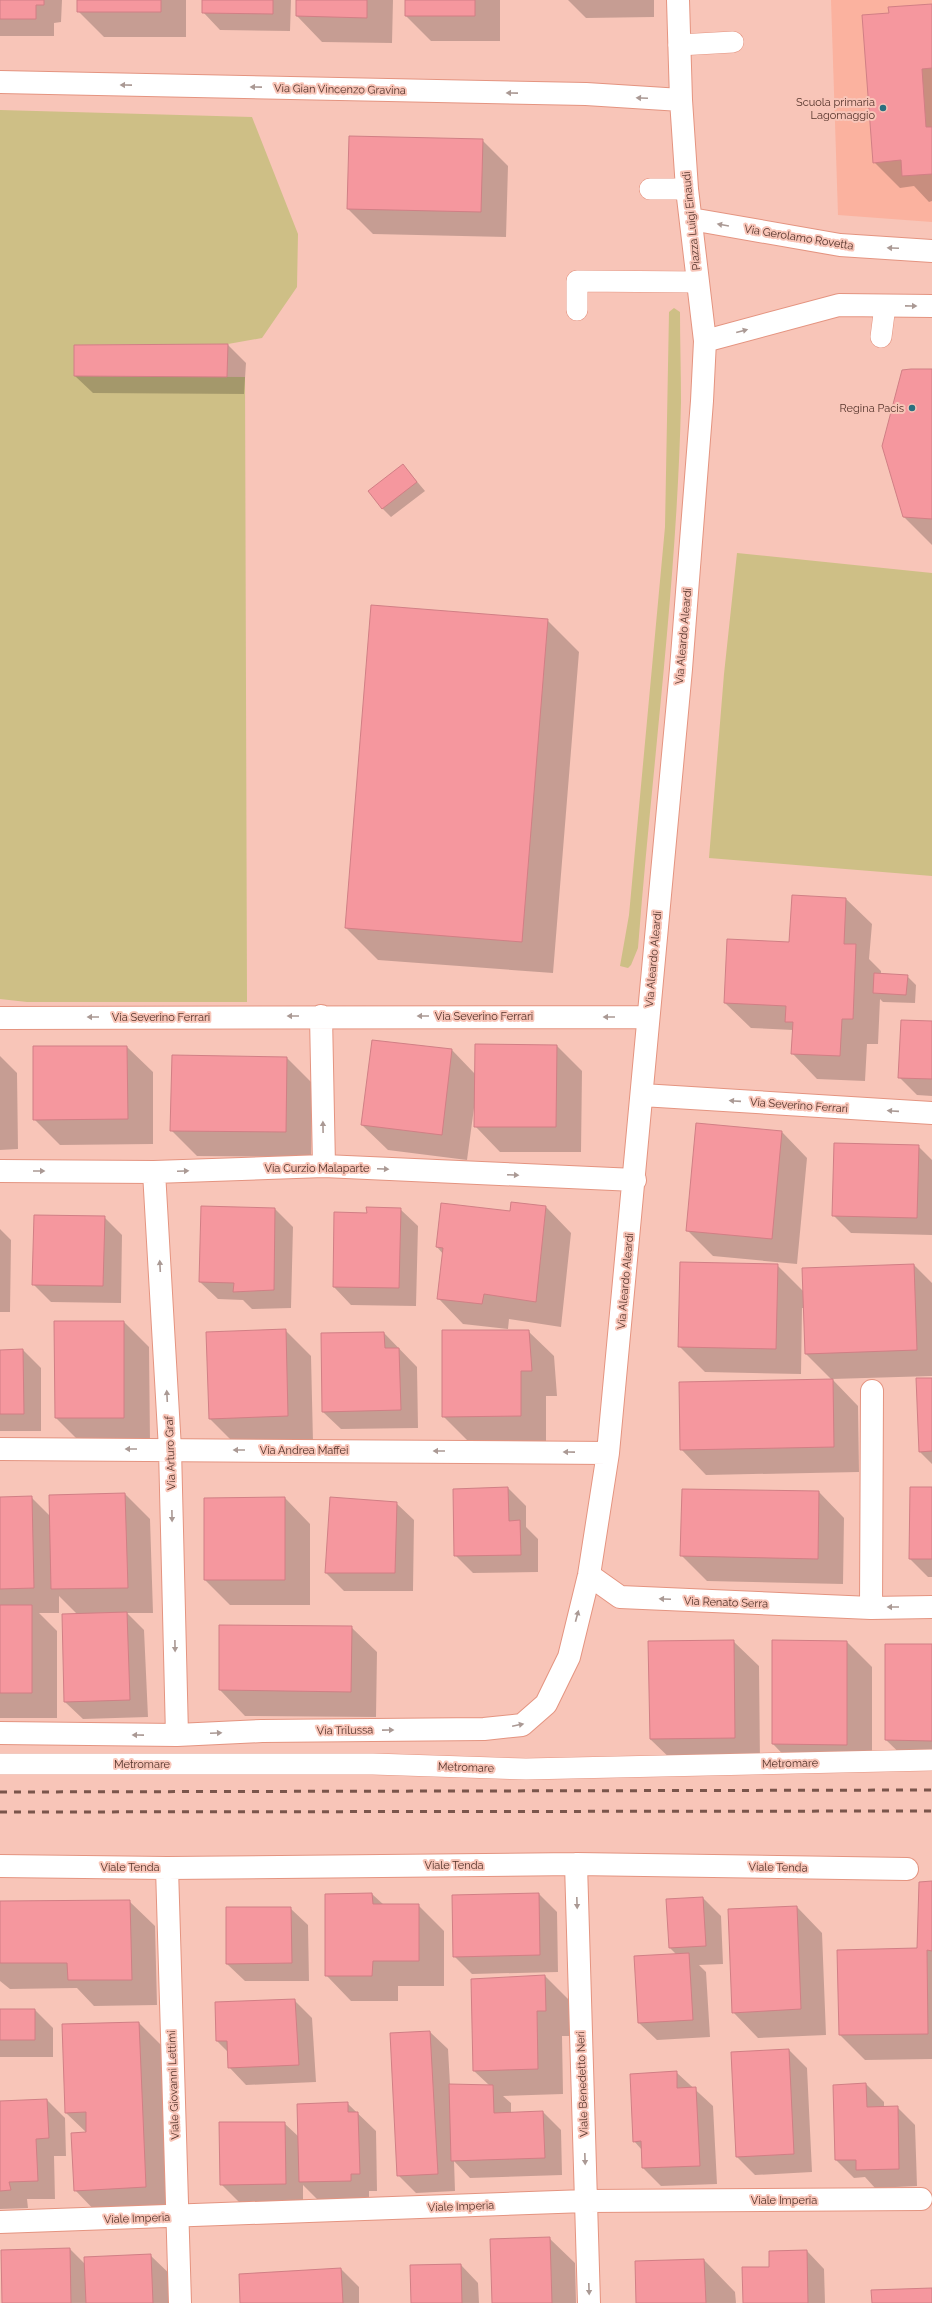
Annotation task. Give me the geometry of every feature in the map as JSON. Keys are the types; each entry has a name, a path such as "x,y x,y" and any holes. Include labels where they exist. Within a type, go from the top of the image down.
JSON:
{"street":[{"name":"Piazza Luigi Einaudi","path":"678,0 681,100 687,189 704,341"},
{"name":"Via Gian Vincenzo Gravina","path":"0,82 586,94 681,100"},
{"name":"Via Gerolamo Rovetta","path":"691,219 840,245 932,251"},
{"path":"704,341 838,305 932,306"},
{"name":"Via Aleardo Aleardi","path":"589,1575 608,1453 642,1095 695,506 704,341"},
{"path":"321,1016 324,1166"},
{"name":"Via Severino Ferrari","path":"0,1018 321,1016 648,1017"},
{"name":"Via Severino Ferrari","path":"642,1095 932,1113"},
{"name":"Via Curzio Malaparte","path":"0,1171 154,1172 324,1166 634,1180"},
{"name":"Via Arturo Graf","path":"154,1172 170,1449 177,1735"},
{"path":"871,1608 872,1391"},
{"name":"Via Andrea Maffei","path":"0,1448 608,1453"},
{"name":"Via Renato Serra","path":"589,1575 620,1597 871,1608 932,1607"},
{"name":"Via Trilussa","path":"0,1733 177,1735 262,1731 484,1728 522,1725 546,1704 569,1656 589,1575"},
{"name":"Viale Tenda","path":"0,1866 167,1868 576,1864 907,1869"},
{"name":"Viale Benedetto Neri","path":"576,1864 589,2303"},
{"name":"Viale Giovanni Lettimi","path":"167,1868 180,2303"},
{"name":"Viale Imperia","path":"0,2222 586,2201 921,2199"}],"lane":[{"path":"679,45 733,42"},
{"path":"650,189 687,189"},
{"path":"577,310 577,281 698,282"},
{"path":"882,337 885,306"},
{"name":"Metromare","path":"0,1764 373,1764 526,1769 932,1760"}],"shaded area":[{"name":"Scuola primaria Lagomaggio","path":"831,0 932,0 932,222 838,215"},
{"path":"0,110 252,117 298,234 297,287 262,338 228,344 74,345 75,376 245,377 247,1002 27,1002 0,999"},
{"path":"674,308 680,312 681,402 675,539 638,948 631,965 628,968 620,966 629,915 665,527 669,312"},
{"path":"737,553 932,573 932,876 709,858 724,674"}],"building":[{"path":"0,0 44,0 44,5 36,5 36,19 0,19"},
{"path":"77,0 161,0 161,12 77,12"},
{"path":"202,0 273,0 273,14 202,13"},
{"path":"296,0 367,0 367,18 296,16"},
{"path":"405,0 475,0 475,16 405,16"},
{"path":"932,4 932,68 922,69 926,127 932,127 932,174 902,176 901,160 873,163 862,15 889,13 888,7"},
{"path":"349,136 483,139 481,212 347,209"},
{"path":"228,344 227,377 74,376 74,345"},
{"name":"Regina Pacis","path":"932,369 932,519 903,517 882,446 902,370"},
{"path":"403,464 417,482 382,509 368,491"},
{"path":"371,605 548,619 522,942 345,928"},
{"path":"792,895 846,898 844,944 856,944 853,1019 842,1019 840,1056 791,1054 793,1022 785,1022 786,1006 724,1003 727,939 789,942"},
{"path":"874,973 908,975 906,995 873,993"},
{"path":"901,1020 932,1021 932,1079 898,1078"},
{"path":"372,1040 452,1049 442,1135 361,1125"},
{"path":"475,1044 557,1045 556,1127 474,1127"},
{"path":"33,1046 127,1046 128,1119 33,1120"},
{"path":"172,1055 287,1057 286,1132 170,1131"},
{"path":"696,1123 782,1131 772,1239 686,1231"},
{"path":"834,1143 919,1145 917,1218 832,1216"},
{"path":"511,1202 546,1206 536,1302 484,1294 482,1304 437,1299 443,1248 436,1247 441,1203 510,1211"},
{"path":"201,1206 275,1208 274,1290 233,1292 234,1283 199,1282"},
{"path":"366,1207 401,1208 399,1288 333,1287 334,1212 367,1213"},
{"path":"34,1215 105,1216 103,1286 32,1285"},
{"path":"680,1262 778,1264 776,1349 678,1347"},
{"path":"914,1264 917,1350 805,1354 802,1268"},
{"path":"54,1321 124,1321 124,1418 55,1418"},
{"path":"286,1329 288,1416 209,1419 206,1332"},
{"path":"442,1330 529,1330 532,1371 521,1371 521,1416 442,1417"},
{"path":"384,1332 385,1348 399,1348 401,1410 322,1412 321,1333"},
{"path":"23,1349 24,1414 0,1414 0,1350"},
{"path":"916,1378 932,1378 932,1451 919,1452"},
{"path":"833,1379 834,1447 680,1450 679,1382"},
{"path":"508,1487 509,1521 520,1520 521,1555 454,1556 453,1489"},
{"path":"910,1487 932,1487 932,1559 909,1559"},
{"path":"682,1489 819,1491 818,1559 680,1556"},
{"path":"125,1493 128,1588 51,1589 49,1495"},
{"path":"32,1496 34,1588 0,1589 0,1497"},
{"path":"285,1497 285,1580 204,1580 204,1498"},
{"path":"330,1497 397,1502 395,1573 325,1573"},
{"path":"0,1605 32,1605 32,1693 0,1693"},
{"path":"127,1612 130,1700 64,1702 62,1614"},
{"path":"219,1625 352,1626 351,1692 219,1690"},
{"path":"734,1640 735,1738 650,1739 648,1641"},
{"path":"772,1640 847,1641 847,1745 772,1744"},
{"path":"885,1644 932,1644 932,1741 885,1740"},
{"path":"932,1881 932,1951 927,1950 928,2034 839,2035 837,1950 917,1948 919,1882"},
{"path":"372,1893 373,1904 419,1904 419,1961 373,1961 372,1976 325,1976 325,1894"},
{"path":"539,1893 540,1955 453,1957 452,1895"},
{"path":"703,1897 706,1946 669,1948 666,1899"},
{"path":"130,1900 132,1980 68,1980 67,1963 0,1963 0,1901"},
{"path":"797,1906 801,2009 732,2013 728,1909"},
{"path":"226,1907 291,1907 292,1963 226,1964"},
{"path":"689,1953 693,2020 638,2023 634,1956"},
{"path":"545,1975 546,2011 537,2011 538,2069 473,2071 471,1979"},
{"path":"295,1999 299,2065 228,2068 227,2041 216,2041 215,2002"},
{"path":"0,2009 35,2009 35,2040 0,2040"},
{"path":"139,2022 146,2187 74,2191 71,2133 86,2132 86,2112 65,2113 62,2024"},
{"path":"430,2031 438,2174 397,2176 390,2033"},
{"path":"789,2049 794,2154 736,2157 731,2052"},
{"path":"677,2071 677,2088 696,2087 700,2166 642,2168 641,2141 633,2142 630,2074"},
{"path":"866,2083 867,2107 898,2106 899,2169 856,2170 856,2160 835,2160 833,2085"},
{"path":"449,2084 493,2085 494,2113 543,2111 545,2158 451,2161"},
{"path":"47,2099 49,2138 36,2139 38,2181 9,2182 11,2190 0,2191 0,2101"},
{"path":"348,2102 348,2112 358,2112 360,2174 351,2174 351,2181 299,2182 297,2104"},
{"path":"219,2122 285,2122 286,2184 220,2185"},
{"path":"550,2237 552,2303 492,2303 490,2239"},
{"path":"70,2248 71,2303 2,2303 1,2250"},
{"path":"807,2250 808,2303 743,2303 742,2267 769,2267 769,2251"},
{"path":"151,2254 153,2303 86,2303 84,2257"},
{"path":"704,2259 706,2303 636,2303 635,2261"},
{"path":"461,2264 462,2303 411,2303 410,2265"},
{"path":"341,2268 343,2303 240,2303 239,2274"},
{"path":"932,2288 932,2303 872,2303 871,2290"}],"railway":[{"path":"0,1792 932,1790"},
{"path":"0,1812 932,1811"}],"place":[{"name":"Scuola primaria Lagomaggio","path":"883,108"},
{"name":"Regina Pacis","path":"912,408"}]}
